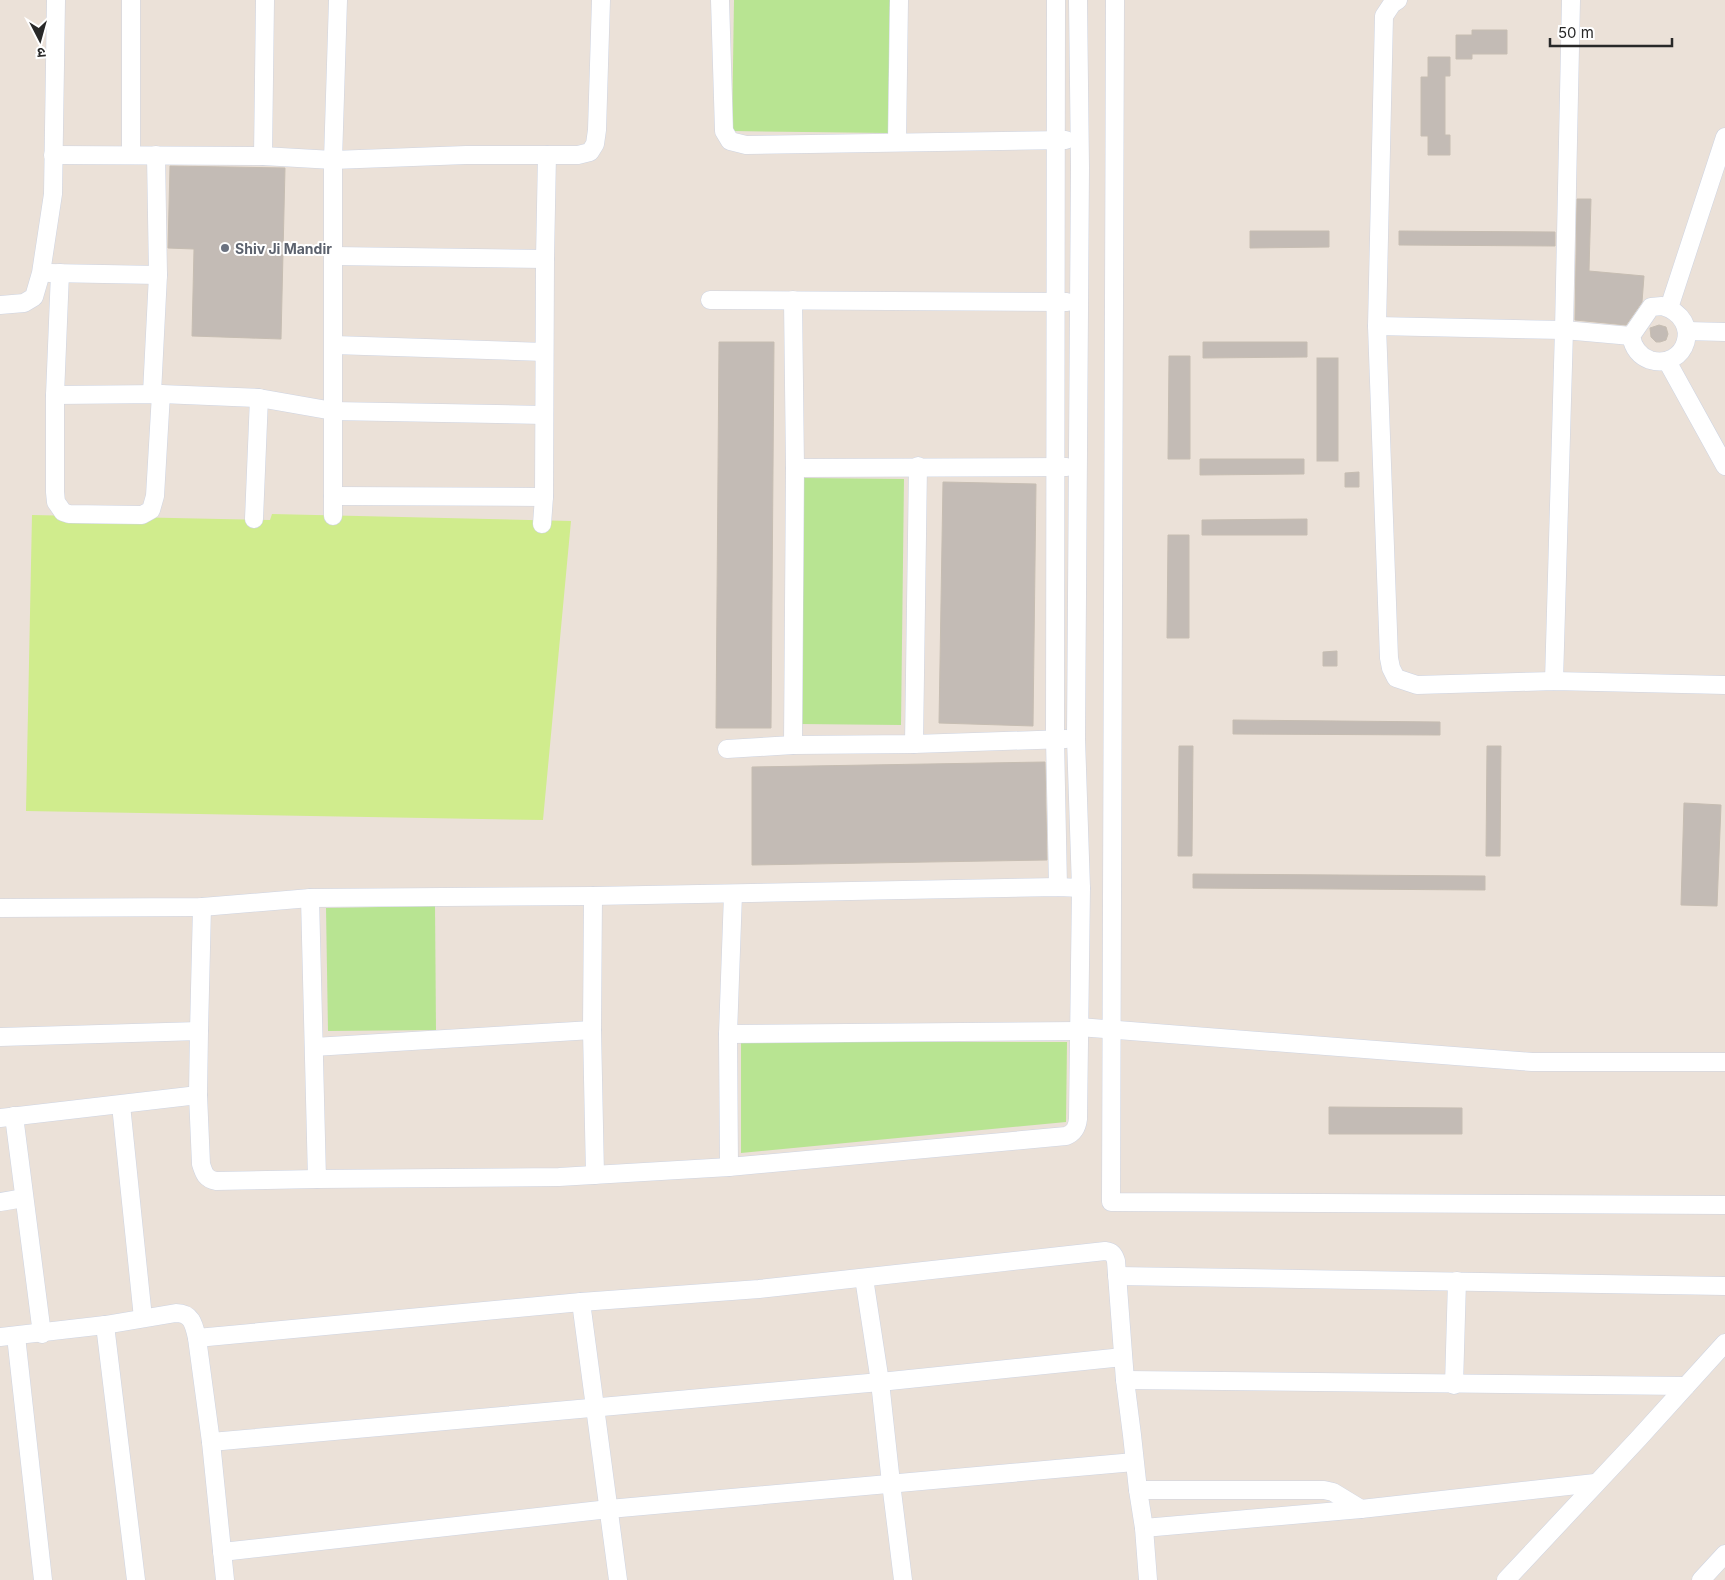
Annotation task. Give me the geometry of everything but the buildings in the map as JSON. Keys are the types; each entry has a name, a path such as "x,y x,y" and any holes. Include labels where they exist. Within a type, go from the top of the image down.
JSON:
{"street":[{"path":"0,305 24,303 34,297 41,273 53,194 56,0"},
{"path":"131,0 131,155"},
{"path":"263,156 265,0"},
{"path":"333,516 333,160 338,0"},
{"path":"53,154 263,156 333,160 466,155 578,155 590,152 596,144 601,0"},
{"path":"720,0 724,131 730,141 746,145 1080,140"},
{"path":"897,142 899,0"},
{"path":"1056,0 1055,739 1058,887"},
{"path":"202,908 198,1031 201,1164 203,1172 208,1179 216,1182 595,1175 729,1167 1070,1134 1077,1126 1081,888 1076,739 1080,140 1078,0"},
{"path":"1115,0 1111,1202 1725,1204"},
{"path":"1398,0 1387,9 1384,16 1378,326 1389,658 1391,668 1396,678 1417,685 1554,680 1725,685"},
{"path":"1554,680 1571,0"},
{"path":"1668,308 1725,137"},
{"path":"60,273 55,395 54,492 58,508 69,514 142,515 151,510 155,496 158,275 156,155"},
{"path":"542,524 544,497 547,155"},
{"path":"334,256 545,259"},
{"path":"41,273 158,275"},
{"path":"710,300 1079,302"},
{"path":"793,300 795,468 793,745"},
{"path":"1662,306 1681,316 1686,326 1687,337 1684,347 1677,355 1667,361 1656,362 1646,359 1637,352 1631,336 1651,307 1662,306"},
{"path":"1378,326 1564,330 1631,336"},
{"path":"1686,331 1725,332"},
{"path":"334,346 544,352"},
{"path":"1667,361 1725,466"},
{"path":"55,395 156,394 259,398 333,411 544,415"},
{"path":"254,519 259,398"},
{"path":"795,468 918,466 1078,467"},
{"path":"914,744 918,466"},
{"path":"333,496 544,497"},
{"path":"727,749 793,745 914,744 1076,739"},
{"path":"0,908 202,908 310,898 593,896 1081,888"},
{"path":"729,1167 728,1034 733,894"},
{"path":"593,896 592,1030 595,1175"},
{"path":"310,898 317,1179"},
{"path":"728,1034 1112,1029 1532,1062 1725,1062"},
{"path":"314,1047 592,1030"},
{"path":"0,1037 198,1031"},
{"path":"42,1334 24,1198 7,1117 198,1095"},
{"path":"121,1105 143,1318"},
{"path":"0,1202 24,1198"},
{"path":"196,1338 581,1302 759,1289 1105,1251 1110,1252 1114,1255 1117,1276 1124,1380 1144,1528 1148,1580"},
{"path":"1117,1276 1725,1286"},
{"path":"864,1278 880,1382 903,1580"},
{"path":"1454,1385 1457,1281"},
{"path":"581,1302 618,1580"},
{"path":"43,1580 8,1337 42,1334 182,1313 189,1316 193,1323 196,1338 211,1442 225,1580"},
{"path":"105,1325 136,1580"},
{"path":"1506,1580 1725,1344"},
{"path":"211,1442 880,1382 1123,1357"},
{"path":"1124,1380 1686,1386"},
{"path":"222,1552 609,1509 1134,1462"},
{"path":"1144,1528 1361,1509 1595,1483"},
{"path":"1138,1490 1324,1490 1333,1492 1361,1509"},
{"path":"1700,1579 1725,1554"}],"green space":[{"path":"734,0 890,0 888,133 732,131"},
{"path":"804,478 904,479 901,725 801,724"},
{"path":"272,514 571,521 543,820 26,811 32,515 270,520"},
{"path":"435,906 436,1030 328,1031 326,908"},
{"path":"741,1042 1067,1042 1066,1122 741,1153"}],"place":[{"name":"Shiv Ji Mandir","path":"225,248"}]}
